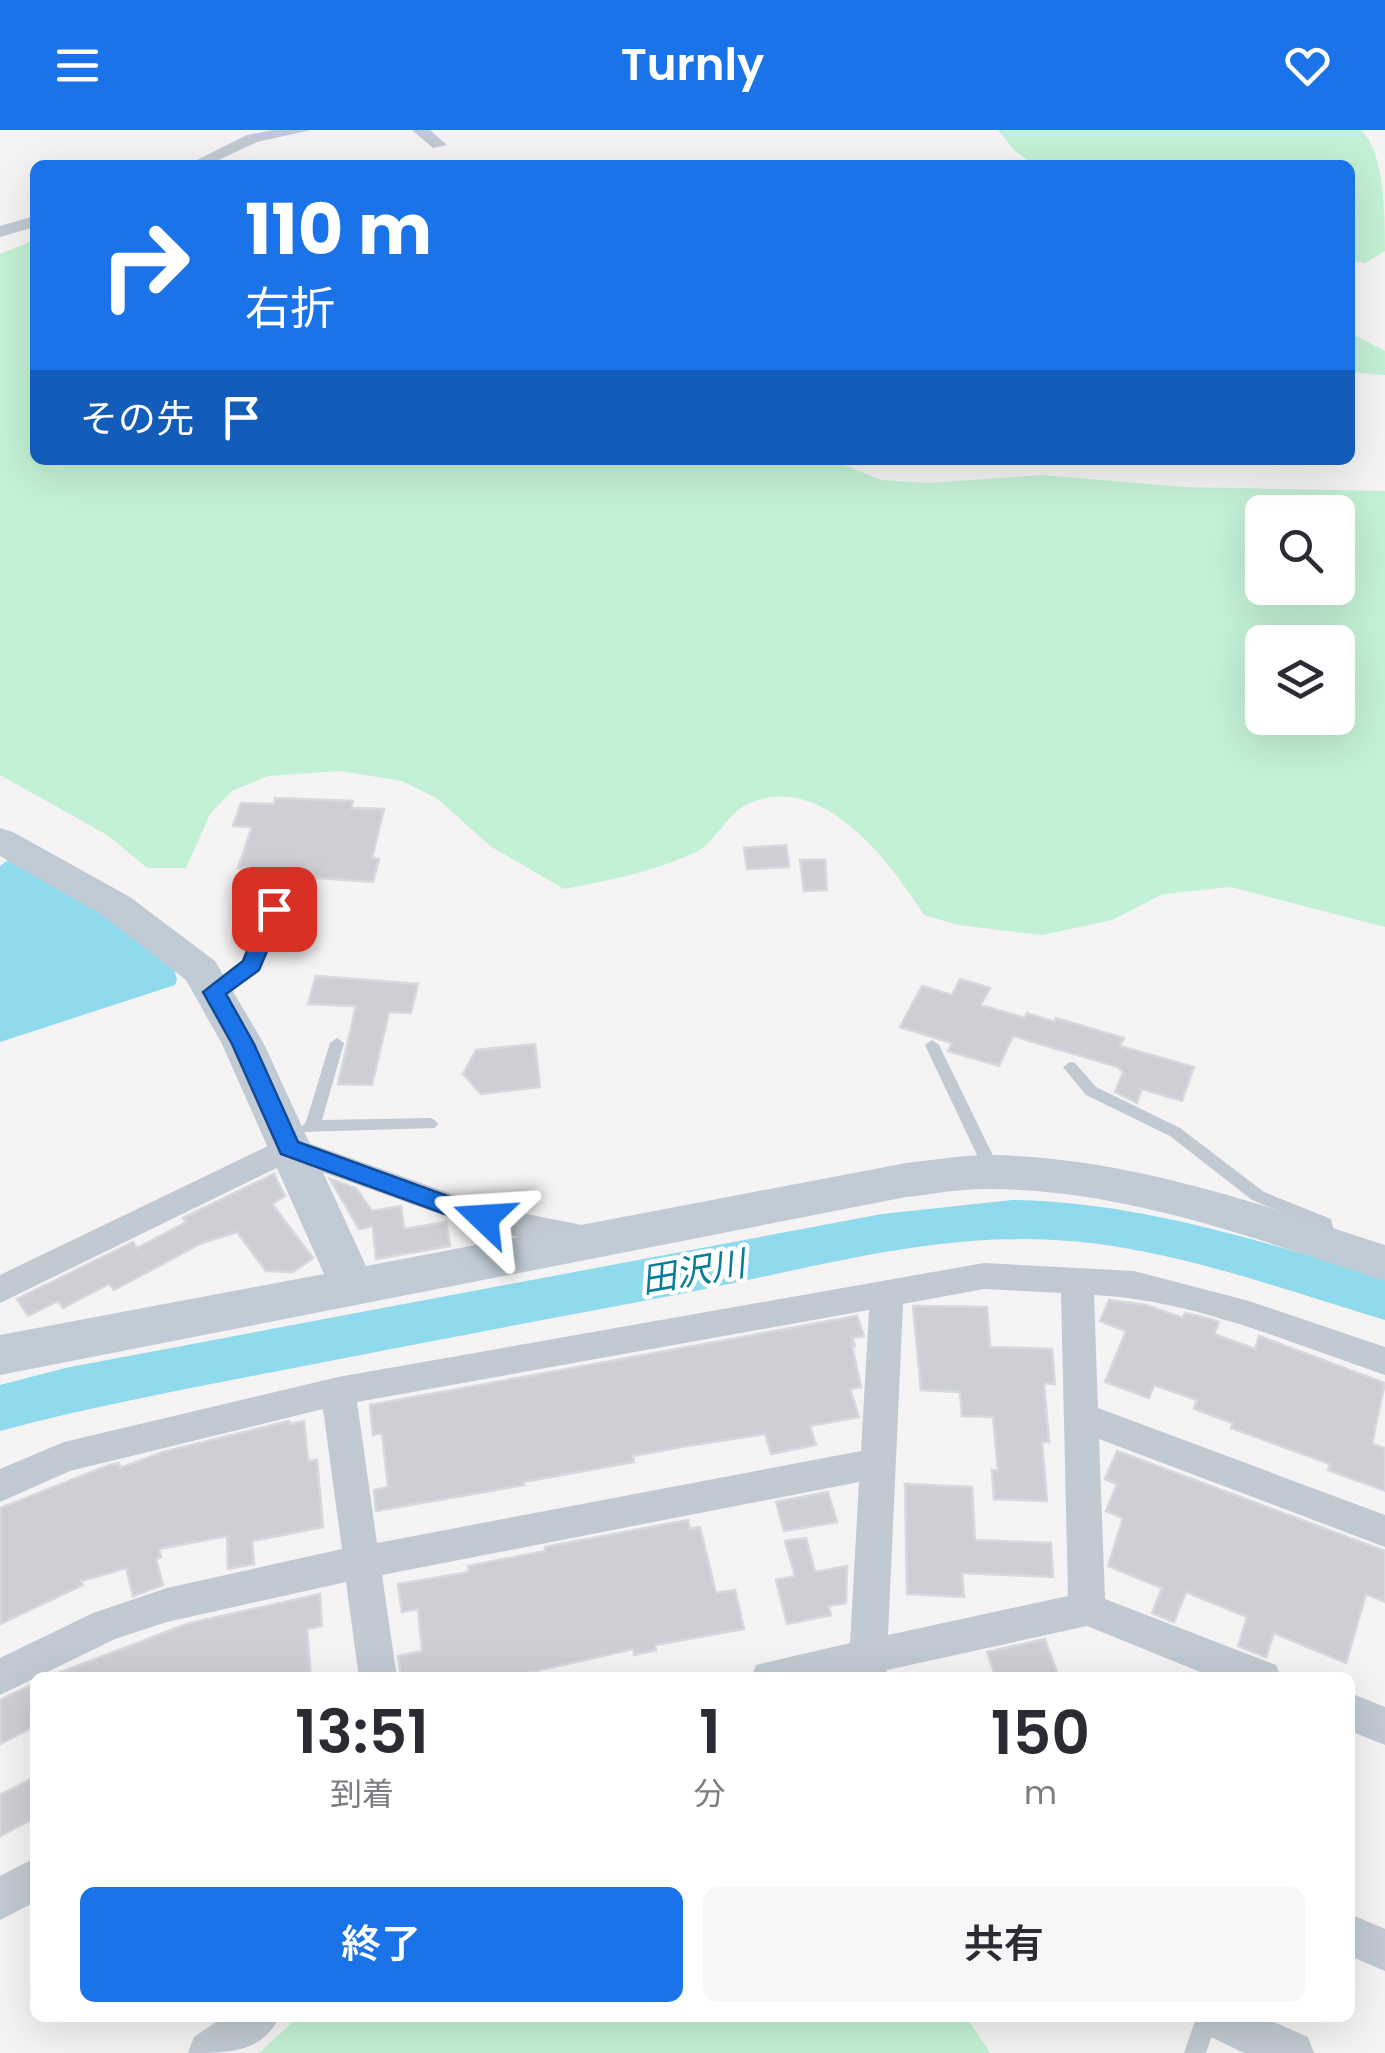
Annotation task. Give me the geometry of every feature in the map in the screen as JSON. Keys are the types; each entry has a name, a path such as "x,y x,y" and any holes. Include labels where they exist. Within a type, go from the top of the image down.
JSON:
{"street":[{"path":"206,160 252,138 303,130"},
{"path":"420,130 439,146"},
{"path":"0,232 30,223"},
{"path":"0,840 116,906 201,971 296,1138 352,1285"},
{"path":"296,1138 484,1218 595,1240"},
{"path":"0,1290 296,1138"},
{"path":"0,1355 906,1180 993,1172 1103,1183 1168,1196 1385,1263"},
{"path":"0,1486 64,1456 338,1391 984,1276 1078,1278 1176,1293 1385,1361"},
{"path":"1078,1278 1087,1608"},
{"path":"866,1668 887,1291"},
{"path":"338,1391 377,1672"},
{"path":"1081,1416 1385,1531"},
{"path":"0,1677 106,1625 168,1605 275,1579 360,1566 851,1467 880,1465"},
{"path":"828,1672 866,1668 1087,1608 1247,1672"},
{"path":"1355,1714 1385,1726"},
{"path":"0,1898 30,1882"},
{"path":"1355,1937 1385,1950"},
{"path":"210,2053 251,2022"},
{"path":"1226,2022 1292,2053"}],"lane":[{"path":"214,992 252,965 286,882"},
{"path":"337,1044 296,1138 430,1124"},
{"path":"932,1044 993,1172"},
{"path":"1070,1067 1091,1091 1175,1132 1258,1196 1325,1222 1328,1244"},
{"path":"1195,2053 1206,2022"}],"green space":[{"path":"998,130 1361,130 1369,140 1379,169 1385,251 1365,263 1355,262 1355,160 1027,160"},
{"path":"30,242 30,465 844,465 881,480 928,483 1043,475 1183,487 1385,491 1385,927 1231,887 1163,894 1112,920 1042,935 958,925 924,915 873,847 850,826 801,799 774,797 739,809 696,852 615,879 564,889 490,846 438,799 402,781 340,771 268,776 232,791 210,814 186,868 147,868 109,836 0,775 0,254"},
{"path":"1355,336 1385,351 1385,375 1355,372"},
{"path":"293,2022 970,2022 990,2053 259,2053"}],"water":[{"path":"8,860 120,920 174,970 175,985 0,1042 0,866"}],"building":[{"path":"275,798 353,801 351,808 384,809 372,858 379,859 373,882 264,874 265,869 238,868 252,827 233,826 241,803 274,804"},
{"path":"786,845 789,867 747,869 744,848"},
{"path":"800,860 825,860 827,890 804,891"},
{"path":"316,976 418,984 411,1013 389,1012 372,1085 338,1084 356,1006 308,1004"},
{"path":"960,979 990,988 981,1005 1025,1018 1027,1013 1055,1022 1056,1018 1124,1038 1120,1046 1194,1067 1182,1101 1142,1089 1137,1103 1115,1092 1123,1072 1118,1067 1013,1036 999,1066 948,1051 952,1043 900,1027 922,986 952,995"},
{"path":"535,1044 540,1087 481,1094 463,1074 476,1050"},
{"path":"274,1174 285,1196 272,1204 313,1258 293,1272 266,1271 237,1232 202,1243 114,1290 109,1284 63,1308 58,1301 28,1316 17,1299 133,1242 137,1248 186,1222 183,1218"},
{"path":"330,1179 356,1188 372,1211 401,1206 404,1229 446,1222 450,1246 376,1259 373,1226 359,1229"},
{"path":"1109,1300 1146,1305 1183,1318 1185,1313 1210,1319 1219,1322 1214,1334 1255,1349 1259,1336 1385,1383 1372,1444 1385,1448 1385,1491 1328,1470 1330,1464 1231,1428 1233,1423 1194,1409 1197,1400 1154,1385 1149,1398 1105,1382 1126,1331 1100,1321"},
{"path":"913,1306 987,1307 990,1347 1052,1349 1055,1384 1044,1383 1049,1442 1042,1442 1047,1501 994,1499 992,1470 998,1471 993,1417 962,1416 960,1392 921,1390"},
{"path":"857,1316 864,1336 852,1338 852,1346 861,1387 850,1389 859,1417 810,1426 816,1445 771,1454 765,1434 633,1456 634,1462 376,1511 374,1490 388,1487 382,1433 373,1435 370,1405"},
{"path":"289,1421 304,1421 308,1461 317,1460 323,1527 252,1541 254,1564 228,1569 227,1536 159,1549 161,1557 156,1559 163,1585 133,1596 126,1568 81,1581 83,1585 0,1624 0,1508 109,1465 119,1463 120,1468 163,1452"},
{"path":"1117,1451 1385,1551 1385,1602 1366,1594 1346,1663 1274,1633 1266,1657 1238,1646 1247,1617 1186,1592 1174,1622 1152,1613 1162,1588 1108,1566 1123,1518 1106,1511 1117,1484 1105,1479"},
{"path":"905,1484 972,1487 975,1540 1051,1543 1053,1577 962,1573 964,1597 907,1594"},
{"path":"828,1492 837,1522 784,1531 776,1502"},
{"path":"688,1520 690,1529 700,1527 716,1593 735,1590 744,1629 655,1645 656,1650 634,1655 633,1649 531,1672 400,1672 398,1656 422,1651 418,1609 402,1612 398,1584 469,1572 468,1566 545,1551 545,1547"},
{"path":"806,1538 815,1572 847,1566 846,1603 828,1606 831,1615 787,1624 776,1580 795,1576 785,1541"},
{"path":"320,1594 322,1626 307,1629 311,1672 61,1672 190,1623"},
{"path":"1045,1639 1057,1672 994,1672 987,1652"},
{"path":"30,1685 30,1729 0,1744 0,1700"},
{"path":"30,1780 30,1821 0,1836 0,1795"}],"waterway":[{"name":"田沢川","path":"0,1408 65,1391 388,1328 882,1234 969,1222 1055,1220 1139,1231 1222,1250 1385,1299"}],"route":[{"path":"274,909 252,965 214,992 243,1044 289,1148 484,1218"}]}
